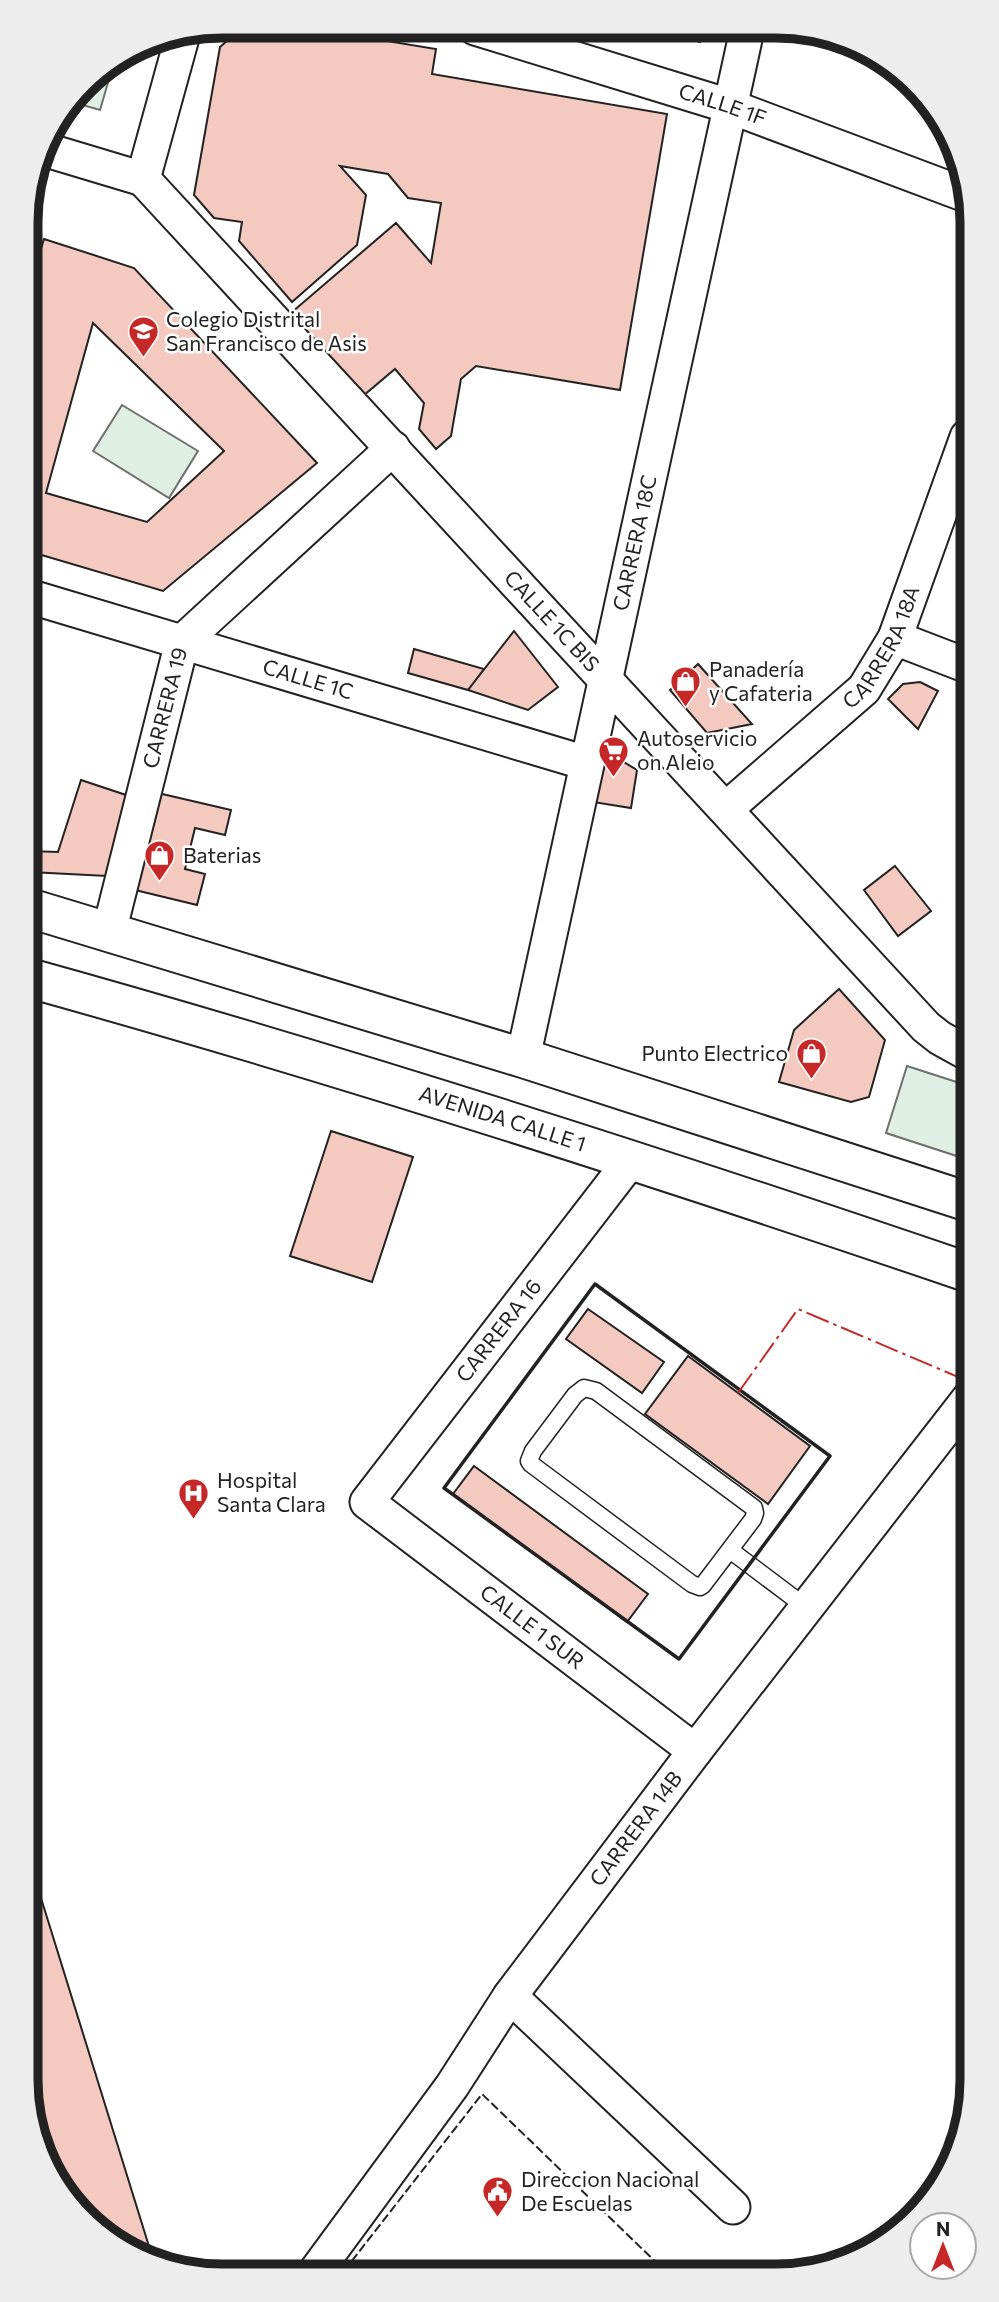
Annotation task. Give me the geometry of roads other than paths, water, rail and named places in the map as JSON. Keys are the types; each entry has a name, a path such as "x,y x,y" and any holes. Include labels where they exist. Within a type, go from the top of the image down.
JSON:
{"main road":[{"path":"39,911 523,1058 960,1199"},
{"name":"AVENIDA CALLE 1","path":"39,981 225,1033 631,1160 960,1270"}],"street":[{"name":"CALLE 1F","path":"509,38 729,106 955,180"},
{"name":"CARRERA 18C","path":"523,1058 745,38"},
{"path":"52,154 143,179 180,44"},
{"name":"CALLE 1C BIS","path":"143,179 926,1027 960,1048"},
{"name":"CARRERA 19","path":"109,932 181,642 393,447"},
{"name":"CARRERA 18A","path":"726,809 864,689 895,638 960,457"},
{"name":"CALLE 1C","path":"39,599 586,763"},
{"path":"895,638 960,663"},
{"name":"CARRERA 16","path":"367,1502 631,1160"},
{"name":"CARRERA 14B","path":"321,2264 452,2086 510,1996 695,1751 960,1410"},
{"name":"CALLE 1 SUR","path":"367,1502 695,1751"},
{"path":"510,1996 733,2207"}],"lane":[{"path":"584,1388 590,1388 754,1508 755,1516 730,1550 703,1585 699,1587 692,1584 534,1468 529,1461 533,1451 575,1395 584,1388"},
{"path":"730,1550 807,1608"}],"place":[{"name":"Colegio Distrital San Francisco de Asis","path":"143,359"},
{"name":"Panadería y Cafateria","path":"686,709"},
{"name":"Autoservicio on Aleio","path":"614,778"},
{"name":"Baterias","path":"160,883"},
{"name":"Punto Electrico","path":"811,1081"},
{"name":"Hospital Santa Clara","path":"194,1520"},
{"name":"Direccion Nacional De Escuelas","path":"498,2219"}]}
